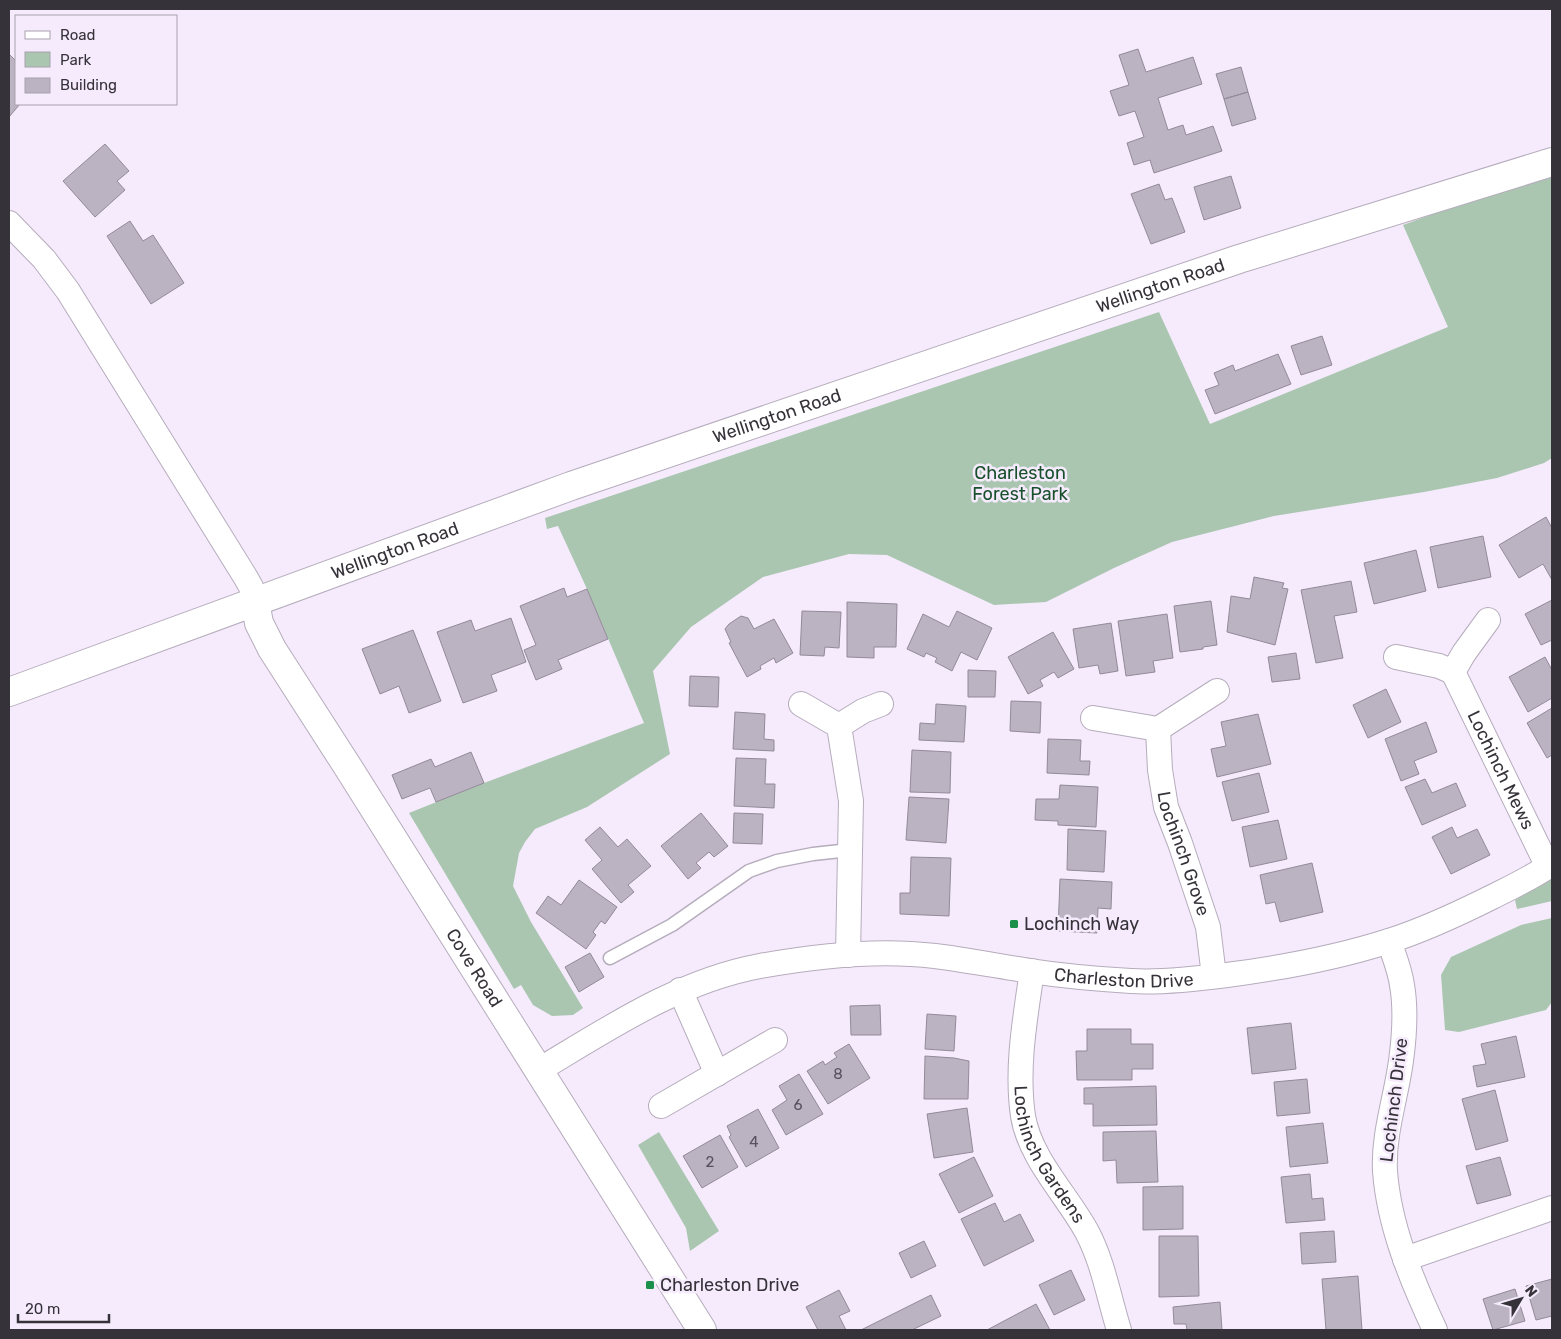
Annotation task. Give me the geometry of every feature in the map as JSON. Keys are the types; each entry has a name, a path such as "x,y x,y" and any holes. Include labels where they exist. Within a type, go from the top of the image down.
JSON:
{"street":[{"name":"Wellington Road","path":"9,692 571,486 1201,272 1552,162"},
{"path":"9,223 44,259 68,291 246,578 251,587 255,602"},
{"name":"Cove Road","path":"255,602 258,624 272,649 352,772 702,1330"},
{"path":"1396,657 1438,666 1453,672 1488,620"},
{"name":"Lochinch Mews","path":"1453,672 1550,865"},
{"path":"1093,718 1158,729 1217,691"},
{"path":"801,704 839,726"},
{"path":"839,726 863,711 881,704"},
{"path":"839,726 852,801 848,955"},
{"name":"Lochinch Grove","path":"1158,729 1160,770 1166,807 1208,927 1214,976"},
{"name":"Charleston Drive","path":"539,1070 625,1019 680,990 717,977 759,966 848,955 900,954 934,956 1032,971 1135,982 1214,976 1302,963 1389,941 1456,915 1519,884 1550,865"},
{"name":"Lochinch Drive","path":"1389,941 1403,986 1404,1022 1401,1062 1391,1108 1385,1170 1390,1202 1405,1259 1435,1330"},
{"name":"Lochinch Gardens","path":"1032,971 1022,1036 1020,1083 1023,1117 1032,1141 1048,1173 1071,1205 1088,1234 1100,1265 1119,1330"},
{"path":"680,990 717,1074"},
{"path":"662,1106 775,1040"},
{"path":"1405,1259 1552,1208"}],"lane":[{"path":"610,958 672,925 749,871 777,861 813,854 850,850"}],"green space":[{"name":"Charleston Forest Park","path":"1552,176 1552,458 1544,463 1497,478 1424,492 1274,516 1172,542 1046,602 994,605 887,555 849,554 763,577 691,627 653,671 670,754 587,807 535,829 519,853 513,886 531,922 583,1008 573,1015 552,1016 533,1005 521,985 514,989 409,813 644,723 558,526 547,529 545,518 1159,312 1210,424 1448,327 1403,225 1490,193"},
{"path":"1552,876 1552,901 1517,909 1515,900"},
{"path":"1552,918 1552,1002 1546,1010 1459,1032 1445,1030 1441,975 1451,957 1521,925"},
{"path":"659,1132 719,1231 690,1251 686,1228 638,1145"}],"building":[{"path":"1138,49 1146,72 1193,57 1202,84 1158,98 1168,130 1183,125 1186,135 1213,126 1222,151 1154,173 1150,160 1134,165 1127,143 1144,137 1135,111 1119,116 1110,91 1129,85 1119,55"},
{"path":"9,54 15,60 15,105 19,105 9,117"},
{"path":"1241,67 1248,92 1224,99 1216,74"},
{"path":"1248,92 1256,119 1232,126 1224,99"},
{"path":"105,144 129,171 117,181 125,190 95,217 63,181"},
{"path":"1231,176 1241,208 1204,220 1194,187"},
{"path":"1159,184 1165,200 1172,198 1185,232 1151,244 1131,194"},
{"path":"130,221 143,241 153,235 184,283 151,304 107,236"},
{"path":"1322,336 1332,365 1301,375 1291,346"},
{"path":"1278,354 1291,384 1215,414 1205,390 1219,385 1214,373 1233,365 1235,371"},
{"path":"1546,517 1552,528 1552,580 1543,564 1519,578 1499,545"},
{"path":"1483,536 1491,577 1438,588 1430,547"},
{"path":"1416,550 1426,591 1374,604 1364,563"},
{"path":"1254,577 1284,583 1282,588 1288,589 1275,645 1227,632 1231,596 1250,599"},
{"path":"1351,581 1357,612 1334,616 1343,658 1316,663 1301,590"},
{"path":"564,588 567,597 587,589 608,639 558,660 562,669 536,680 524,650 536,645 520,606"},
{"path":"1552,600 1552,640 1541,645 1525,614"},
{"path":"1211,601 1217,645 1180,652 1174,606"},
{"path":"847,602 897,604 896,647 874,647 874,658 847,657"},
{"path":"802,611 841,612 839,648 825,647 824,656 800,655"},
{"path":"957,611 992,628 977,660 961,652 952,671 935,662 937,658 926,653 924,657 907,649 923,614 949,627"},
{"path":"1167,614 1173,658 1153,661 1155,672 1126,676 1118,621"},
{"path":"741,616 748,618 754,629 774,619 793,653 776,663 774,658 760,666 761,669 747,677 729,643 731,642 725,629"},
{"path":"511,618 526,662 491,675 497,691 463,703 437,632 471,620 475,631"},
{"path":"1111,623 1118,671 1100,674 1098,665 1079,668 1073,629"},
{"path":"413,630 441,701 409,713 399,686 380,694 362,649"},
{"path":"1053,632 1074,669 1058,678 1054,672 1040,680 1043,686 1028,694 1008,657"},
{"path":"1296,653 1300,679 1272,682 1268,657"},
{"path":"1545,657 1552,670 1552,698 1528,712 1509,677"},
{"path":"968,670 996,671 995,697 968,697"},
{"path":"690,676 719,677 718,707 689,706"},
{"path":"1386,689 1401,722 1368,738 1353,705"},
{"path":"1011,701 1041,702 1040,733 1010,731"},
{"path":"936,704 966,706 964,742 919,740 920,723 935,724"},
{"path":"1552,708 1552,755 1547,758 1527,723"},
{"path":"735,712 765,714 764,739 774,740 774,751 733,749"},
{"path":"1258,714 1271,764 1217,777 1211,749 1226,746 1221,722"},
{"path":"1426,722 1437,752 1414,761 1419,774 1401,781 1385,739"},
{"path":"1048,739 1081,740 1080,761 1090,761 1089,775 1047,773"},
{"path":"912,750 951,752 950,793 910,792"},
{"path":"471,752 484,783 436,802 430,788 402,799 392,775 431,759 435,767"},
{"path":"736,758 766,759 765,784 775,784 774,808 734,806"},
{"path":"1259,773 1269,812 1232,821 1222,782"},
{"path":"1425,779 1432,793 1456,783 1466,806 1422,825 1405,787"},
{"path":"1060,785 1098,787 1096,827 1058,825 1058,821 1035,820 1036,799 1059,799"},
{"path":"909,797 949,799 946,843 906,840"},
{"path":"701,813 728,846 714,857 709,852 696,863 701,868 688,879 661,846"},
{"path":"734,813 763,814 762,844 733,843"},
{"path":"1278,820 1287,859 1250,867 1242,827"},
{"path":"600,827 618,847 627,839 651,866 628,885 634,892 621,903 592,869 602,860 585,840"},
{"path":"1452,827 1457,838 1477,829 1490,855 1451,874 1432,837"},
{"path":"1068,829 1106,831 1104,872 1067,870"},
{"path":"911,857 951,858 949,916 900,914 900,893 910,893"},
{"path":"1312,863 1323,912 1280,922 1275,902 1266,904 1260,875"},
{"path":"1060,879 1112,882 1111,909 1098,908 1097,933 1058,931"},
{"path":"579,880 617,907 605,924 601,921 593,932 596,935 586,949 536,913 548,896 561,905"},
{"path":"590,953 604,977 579,992 565,967"},
{"path":"880,1005 881,1035 851,1035 850,1006"},
{"path":"927,1014 956,1016 954,1051 925,1049"},
{"path":"1291,1023 1296,1069 1252,1074 1247,1028"},
{"path":"1087,1029 1131,1029 1131,1044 1153,1044 1153,1069 1132,1069 1132,1080 1077,1080 1076,1051 1087,1051"},
{"path":"1516,1036 1525,1077 1477,1087 1473,1066 1486,1064 1481,1044"},
{"path":"849,1044 870,1078 828,1104 807,1071 823,1061 825,1065 837,1057 834,1053"},
{"path":"925,1056 969,1061 968,1099 924,1099"},
{"path":"799,1074 823,1114 786,1135 772,1110 787,1100 779,1086"},
{"path":"1307,1079 1310,1113 1277,1116 1274,1082"},
{"path":"1156,1086 1157,1125 1093,1126 1093,1104 1084,1104 1084,1088"},
{"path":"1495,1090 1508,1141 1476,1150 1462,1099"},
{"path":"967,1108 973,1152 934,1158 927,1114"},
{"path":"758,1109 779,1148 746,1167 729,1137 731,1135 727,1126"},
{"path":"1323,1123 1328,1163 1290,1167 1286,1127"},
{"path":"1156,1131 1158,1182 1117,1183 1116,1160 1103,1161 1103,1132"},
{"path":"720,1135 738,1167 702,1188 683,1156"},
{"path":"974,1157 993,1196 959,1213 939,1174"},
{"path":"1500,1157 1511,1195 1477,1204 1466,1166"},
{"path":"1310,1174 1312,1199 1323,1198 1325,1220 1286,1223 1281,1177"},
{"path":"1183,1186 1183,1229 1143,1230 1143,1187"},
{"path":"995,1203 1004,1222 1020,1214 1034,1241 984,1266 961,1219"},
{"path":"1334,1231 1336,1262 1302,1264 1300,1233"},
{"path":"1159,1236 1198,1236 1199,1296 1159,1297"},
{"path":"924,1241 936,1266 911,1278 899,1253"},
{"path":"1071,1270 1085,1300 1054,1315 1039,1285"},
{"path":"1358,1276 1362,1330 1326,1330 1322,1279"},
{"path":"1552,1279 1552,1316 1536,1320 1526,1286"},
{"path":"1515,1289 1525,1321 1493,1330 1483,1299"},
{"path":"839,1290 850,1311 839,1316 846,1330 818,1330 806,1307"},
{"path":"931,1295 941,1316 912,1330 861,1330"},
{"path":"1220,1302 1222,1330 1187,1330 1186,1324 1174,1324 1173,1307"},
{"path":"1036,1304 1050,1330 987,1330"}],"place":[{"name":"Lochinch Way","path":"1014,924"},
{"name":"Charleston Drive","path":"650,1285"}]}
